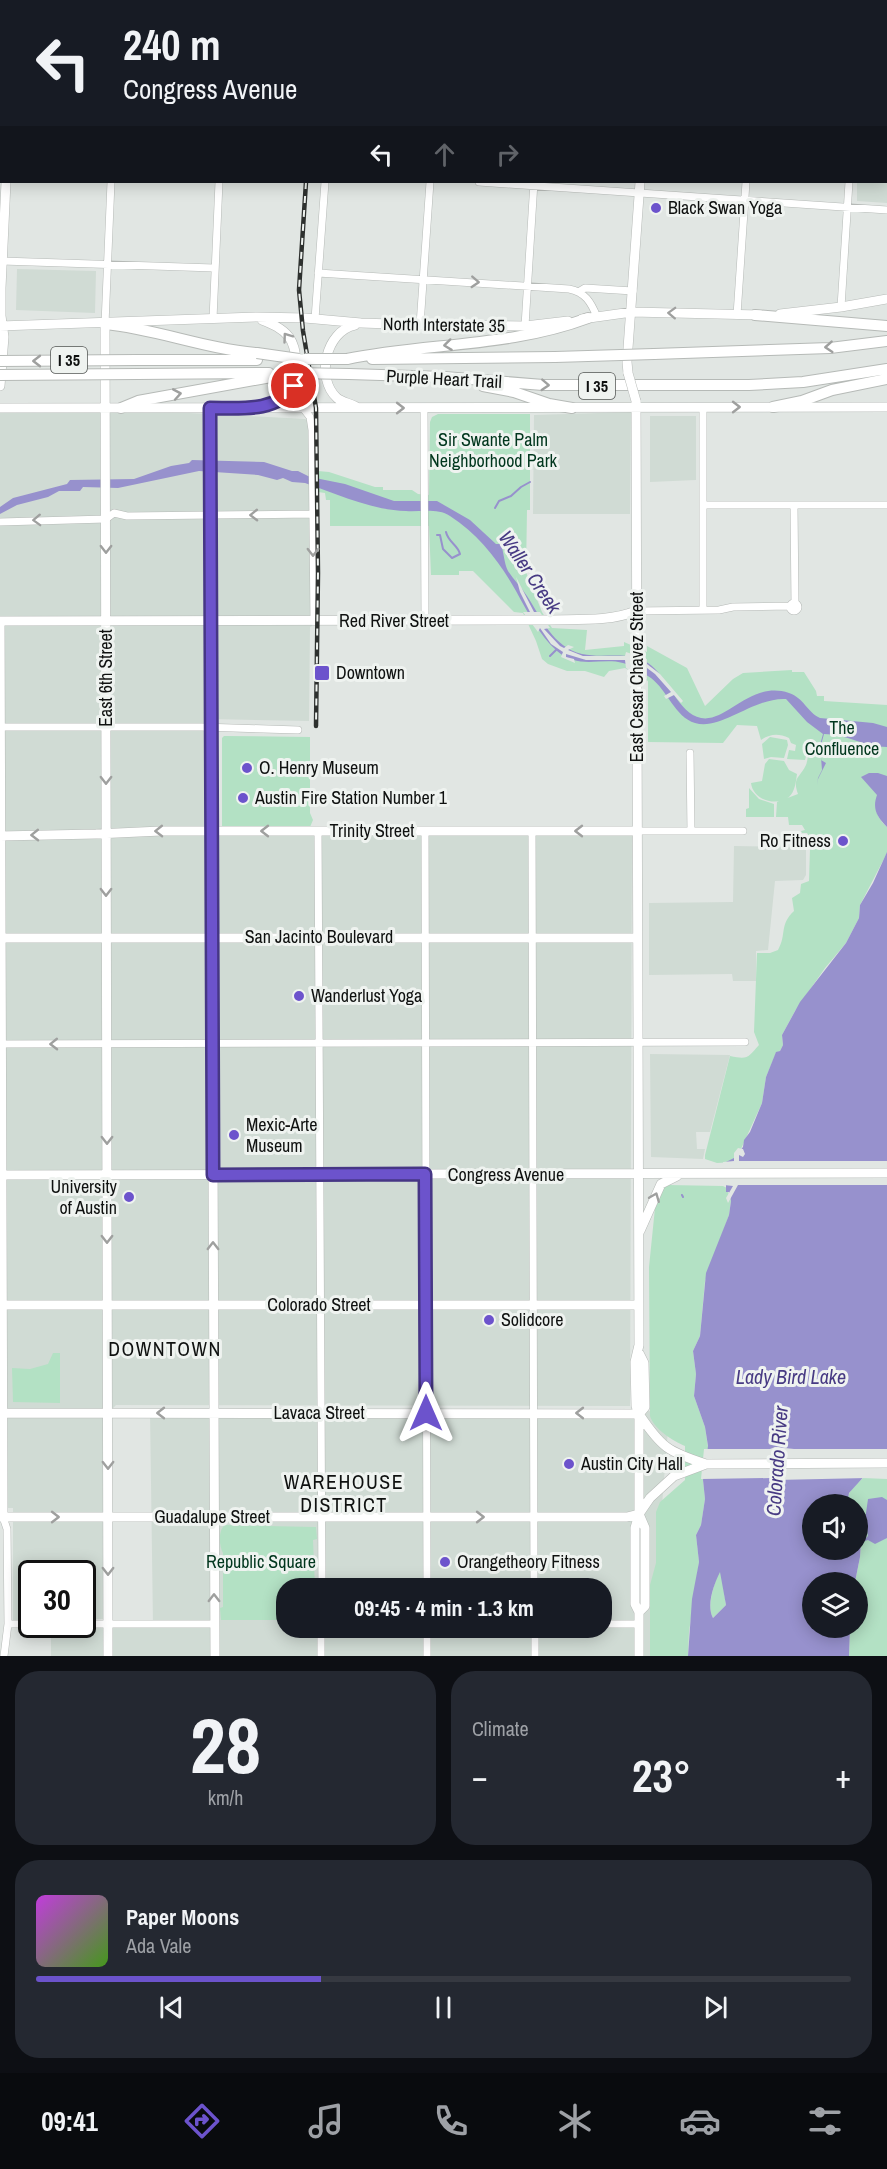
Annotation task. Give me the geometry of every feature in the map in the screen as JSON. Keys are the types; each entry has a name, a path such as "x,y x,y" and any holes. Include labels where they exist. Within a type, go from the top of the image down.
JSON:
{"highway":[{"path":"755,315 887,326"},
{"path":"347,359 390,351 538,334 592,318"},
{"path":"105,324 144,329 214,348 257,356"},
{"name":"Purple Heart Trail","path":"257,356 299,359 555,357 820,348 887,341"},
{"name":"I 35","path":"0,361 257,356"},
{"name":"Purple Heart Trail","path":"266,376 349,374 445,377 555,386 749,386 803,382 887,369"},
{"name":"I 35","path":"0,375 266,376"},
{"path":"121,408 138,401 266,376"},
{"path":"445,377 572,408"},
{"path":"773,407 802,401 832,390 887,379"}],"main road":[{"path":"0,386 4,337 1,326 6,183"},
{"name":"East Cesar Chavez Street","path":"639,1656 639,1612 635,1604 635,1528 639,1514 639,1414 645,1407 644,1363 639,1353 638,1305 636,404 628,373 640,183"},
{"name":"North Interstate 35","path":"1,326 256,317 420,326 525,326 632,312 755,315 841,307 887,299"},
{"path":"252,408 282,398 294,386 297,374 295,350 290,338 281,328 256,317"},
{"path":"361,323 346,327 333,339 328,350 326,368 329,383 336,397 361,408"},
{"name":"East 6th Street","path":"105,324 108,1656"},
{"path":"0,408 572,408 636,404 703,407 887,407"},
{"path":"210,408 215,1656"},
{"name":"Red River Street","path":"0,622 526,621 599,619 636,611"},
{"path":"0,622 1,1520"},
{"name":"Trinity Street","path":"0,836 212,831 637,831"},
{"name":"San Jacinto Boulevard","path":"1,938 638,938"},
{"name":"Congress Avenue","path":"1,1175 887,1173"},
{"path":"638,1236 661,1184 670,1178 685,1174"},
{"name":"Colorado Street","path":"1,1305 638,1305"},
{"name":"Lavaca Street","path":"1,1413 639,1414"},
{"path":"639,1414 659,1441 669,1450 706,1464"},
{"path":"639,1514 650,1498 674,1476 706,1464 887,1463"},
{"name":"Guadalupe Street","path":"1,1520 108,1517 627,1517 639,1514"}],"street":[{"name":"East 6th Street","path":"105,324 111,183"},
{"path":"213,319 219,183"},
{"path":"315,319 325,183"},
{"path":"420,326 430,183"},
{"path":"525,326 534,183 639,193 887,210"},
{"path":"737,315 746,183"},
{"path":"841,307 849,183"},
{"path":"2,261 214,268"},
{"path":"318,273 527,285 580,291 585,288 633,291"},
{"path":"580,291 591,304 592,318"},
{"path":"703,407 703,610"},
{"path":"303,408 310,417 314,621"},
{"path":"424,408 425,621"},
{"path":"702,505 887,505"},
{"name":"Red River Street","path":"636,611 719,610 733,607 791,605 794,506"},
{"path":"0,522 106,519 114,513 128,516 313,514"},
{"path":"0,727 298,730"},
{"path":"690,753 691,831"},
{"path":"318,831 322,1578"},
{"path":"425,831 427,1578"},
{"path":"532,831 534,1578"},
{"name":"Trinity Street","path":"637,831 743,831"},
{"path":"1,1044 745,1042"},
{"path":"1,1520 7,1529 9,1624 4,1656"},
{"path":"9,1624 18,1624"},
{"path":"96,1624 214,1624"},
{"path":"612,1624 639,1624"},
{"path":"321,1638 321,1656"},
{"path":"427,1638 427,1656"},
{"path":"535,1638 535,1656"}],"shaded area":[{"path":"857,183 887,183 887,203 857,201"},
{"path":"17,269 96,271 95,313 16,310"},
{"path":"113,409 305,419 308,421 312,621 310,627 309,721 208,719 211,836 632,835 630,1406 116,1405 104,1418 105,1619 96,1619 96,1560 18,1560 18,1620 13,1620 13,1508 0,1508 0,412"},
{"path":"631,412 630,514 533,514 534,415"},
{"path":"650,416 696,416 696,480 650,482"},
{"path":"734,846 806,847 806,875 803,880 775,881 768,950 756,951 756,981 733,981 732,974 649,975 649,903 733,902"},
{"path":"650,1054 730,1055 710,1132 696,1132 697,1149 705,1149 703,1159 651,1157"},
{"path":"150,1411 649,1411 669,1417 650,1656 51,1656 51,1638 96,1638 96,1626 153,1625"}],"green space":[{"path":"438,414 530,414 530,510 527,510 526,572 542,612 552,628 587,630 585,650 624,646 624,642 647,652 647,646 687,668 705,706 733,679 743,673 792,670 792,672 804,672 817,696 824,696 824,701 887,705 887,786 876,801 876,811 887,827 887,853 860,905 859,918 846,943 795,1011 782,1035 783,1045 776,1053 766,1077 762,1103 735,1162 717,1163 705,1159 705,1155 730,1056 741,1058 748,1056 759,1045 754,1032 757,953 770,953 778,950 786,921 794,911 792,898 800,893 801,884 809,881 810,849 813,848 813,843 807,833 802,833 801,831 805,830 802,825 789,825 788,817 776,817 777,802 798,794 796,781 806,765 808,749 805,760 787,759 789,750 795,751 796,745 791,743 789,738 774,735 761,740 757,726 737,725 723,743 648,742 648,681 625,668 609,671 604,677 585,671 567,671 548,664 542,659 523,613 514,612 473,571 459,571 459,575 431,575 429,526 330,526 330,500 326,500 325,493 318,492 318,471 329,472 375,487 383,487 383,490 412,490 418,494 429,495 430,422 432,417"},
{"path":"224,736 310,737 310,813 313,820 310,827 222,827 222,738"},
{"path":"770,737 787,740 788,745 784,758 764,759 762,744"},
{"path":"769,759 784,761 789,770 797,774 793,792 784,800 772,801 760,798 753,789 751,783 762,781 765,764"},
{"path":"749,788 759,799 774,804 774,817 746,817 746,809 749,808"},
{"path":"667,1185 723,1186 727,1188 731,1201 729,1215 705,1281 700,1336 693,1351 696,1374 694,1396 705,1427 708,1447 703,1480 705,1499 701,1525 696,1535 699,1562 688,1656 650,1656 650,1585 656,1563 656,1512 660,1502 685,1480 685,1446 660,1430 650,1416 649,1267 655,1208 661,1189"},
{"path":"53,1353 60,1353 60,1403 13,1402 12,1368 30,1369 48,1364"},
{"path":"863,1478 887,1479 887,1656 849,1656 850,1638 868,1638 868,1572 857,1572 859,1560 868,1560 868,1494 849,1494"},
{"name":"Republic Square","path":"225,1525 316,1527 317,1539 313,1540 315,1578 276,1578 276,1620 221,1620 223,1553 220,1538"},
{"path":"720,1565 726,1605 713,1618 710,1606"}],"water":[{"path":"192,460 264,462 298,471 310,477 345,484 394,501 437,501 470,520 496,544 501,544 508,571 549,631 563,645 572,650 582,654 632,657 648,663 686,710 701,718 711,718 763,692 789,693 820,718 873,723 887,727 887,747 824,734 821,758 820,745 823,734 807,722 786,699 762,703 716,722 695,723 682,715 657,683 633,667 623,663 582,662 565,657 539,630 488,549 460,523 440,512 380,508 283,478 277,480 258,475 199,471 118,488 83,487 80,491 59,491 48,497 17,505 0,514 0,507 13,498 67,484 70,480 134,479 171,466 189,463"},
{"path":"821,760 826,763 817,785 818,778 822,770"},
{"path":"869,773 887,776 887,827 876,813 877,795 861,777"},
{"name":"Lady Bird Lake","path":"887,852 887,1451 849,1494 802,1494 802,1560 859,1560 857,1572 802,1572 802,1638 850,1638 849,1656 688,1656 692,1599 699,1562 696,1535 701,1525 705,1499 703,1480 708,1446 705,1427 694,1396 696,1374 693,1351 700,1336 706,1273 729,1215 731,1201 729,1192 726,1192 726,1162 734,1158 743,1147 744,1140 750,1132 762,1103 766,1077 776,1052 780,1051 783,1045 782,1035 800,1002 846,943 859,918 860,905","holes":["720,1572 726,1605 713,1618 710,1607 713,1588"]},
{"name":"Lady Bird Lake","path":"882,1497 887,1500 887,1538 875,1544 868,1540 868,1499"}],"pier":[{"path":"516,577 534,612 540,612 550,628 544,629 560,646 574,647 568,650 583,656 625,656 626,652 647,659 647,664 660,674 683,701 681,703 674,695 666,699 664,696 671,692 655,674 647,668 647,680 626,668 625,660 586,660 566,654 566,657 574,659 575,663 561,657 563,652 551,644 540,628 538,632 523,612 530,612 520,592"},
{"path":"738,1148 743,1149 745,1154 743,1157 739,1155 739,1161 887,1161 887,1185 738,1185 728,1203 726,1198 733,1186 724,1185 723,1162 734,1161 734,1153"},
{"path":"775,1447 887,1449 887,1456 867,1478 701,1479 704,1449 770,1449"}],"waterway":[{"path":"495,508 499,501 511,496 530,482"},
{"path":"437,535 440,535 443,549 452,558 460,554 446,532"},
{"path":"550,656 556,650"}],"railway":[{"path":"306,183 299,290 303,331 316,408 318,573 316,726"}],"place":[{"name":"Black Swan Yoga","path":"656,208"},
{"name":"Downtown","path":"322,673"},
{"name":"O. Henry Museum","path":"247,768"},
{"name":"Austin Fire Station Number 1","path":"243,798"},
{"name":"Ro Fitness","path":"843,841"},
{"name":"Wanderlust Yoga","path":"299,996"},
{"name":"Mexic-Arte Museum","path":"234,1135"},
{"name":"University of Austin","path":"129,1197"},
{"name":"Solidcore","path":"489,1320"},
{"name":"Austin City Hall","path":"569,1464"},
{"name":"Orangetheory Fitness","path":"445,1562"}],"district":[{"name":"DOWNTOWN","path":"165,1349"},
{"name":"WAREHOUSE DISTRICT","path":"344,1494"}],"route":[{"path":"294,386 276,402 252,408 210,408 213,1175 425,1174 426,1413"}],"park label":[{"name":"Sir Swante Palm Neighborhood Park","path":"493,450"},
{"name":"The Confluence","path":"842,738"}],"water label":[{"name":"Waller Creek","path":"530,572"},
{"name":"Colorado River","path":"777,1461"}]}
